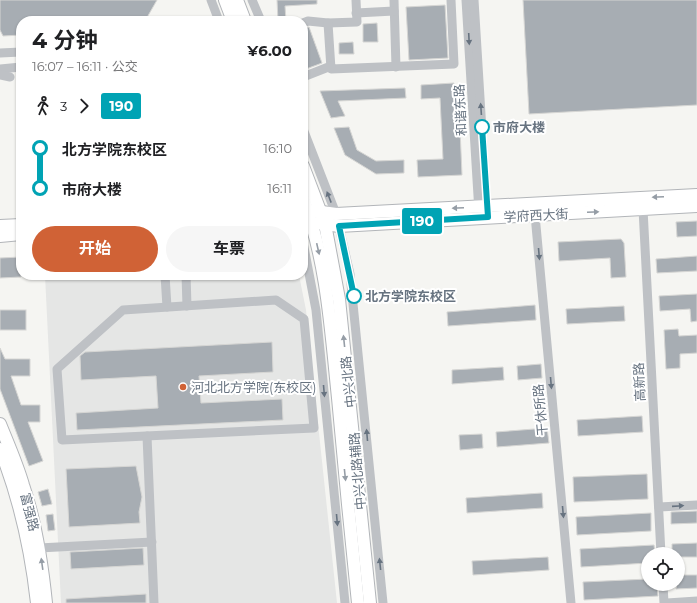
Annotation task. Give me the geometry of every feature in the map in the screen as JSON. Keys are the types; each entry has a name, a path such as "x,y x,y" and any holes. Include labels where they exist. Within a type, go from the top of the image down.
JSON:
{"main road":[{"path":"225,0 231,16"},
{"path":"237,0 243,16"},
{"name":"中兴北路","path":"308,178 322,212 325,224 343,335 370,603"},
{"name":"学府西大街","path":"308,217 325,224 337,220 483,212 697,195"},
{"name":"学府西大街","path":"483,212 536,215 697,206"},
{"name":"学府西大街","path":"308,216 322,212 337,220"},
{"name":"中兴北路","path":"308,223 324,275 333,346 358,603"},
{"path":"0,226 16,225"},
{"path":"0,236 16,234"},
{"name":"富强路","path":"0,424 23,484 39,548 46,603"},
{"name":"富强路","path":"0,449 15,490 21,513 33,569 37,603"}],"street":[{"path":"211,0 217,16"},
{"path":"252,0 258,16"},
{"path":"308,20 328,23 357,22 356,0"},
{"path":"394,0 396,66"},
{"path":"328,23 331,69 454,64 451,0"},
{"name":"和谐东路","path":"466,0 483,212"},
{"name":"和谐东路","path":"474,0 483,212"},
{"path":"356,13 394,11"},
{"path":"0,53 16,52"},
{"path":"308,75 331,66"},
{"path":"0,69 16,68"},
{"path":"0,75 10,77"},
{"name":"中兴北路辅路","path":"308,142 337,220 354,296 383,603"},
{"name":"高新路","path":"644,209 661,547"},
{"name":"干休所路","path":"536,215 571,603"},
{"name":"中兴北路辅路","path":"308,268 316,310 345,603"},
{"path":"165,280 167,307"},
{"path":"186,280 187,306"},
{"path":"276,300 304,319 314,428 62,440 57,369 123,310 187,306 276,300"},
{"path":"147,436 154,603"},
{"path":"659,507 697,505"},
{"path":"39,548 152,542"},
{"path":"664,591 665,603 697,601"}],"shaded area":[{"name":"河北北方学院(东校区)","path":"45,280 300,280 306,310 337,603 61,603"}],"building":[{"path":"0,0 157,0 148,16 16,16 16,35 3,36 0,30"},
{"path":"277,0 317,0 317,4 285,6 286,16 278,16"},
{"path":"523,0 697,0 697,105 529,114"},
{"path":"445,5 448,58 409,60 406,7"},
{"path":"377,23 378,42 363,42 363,24"},
{"path":"308,27 322,63 308,68"},
{"path":"353,42 354,54 339,54 339,43"},
{"path":"454,83 455,106 459,106 462,175 418,177 417,160 443,159 440,98 421,99 421,85"},
{"path":"405,88 406,98 338,101 345,116 331,118 320,91"},
{"path":"349,127 357,150 376,161 404,160 404,173 376,174 345,155 334,128"},
{"path":"697,221 697,236 677,237 676,222"},
{"path":"621,239 624,243 626,277 611,278 610,258 559,261 558,242"},
{"path":"697,256 697,271 657,273 656,259"},
{"path":"16,257 16,277 0,278 0,258"},
{"path":"697,294 697,321 691,322 690,309 660,311 659,296"},
{"path":"535,305 536,320 448,326 447,312"},
{"path":"624,306 625,321 567,324 566,309"},
{"path":"0,310 26,310 26,330 0,330"},
{"path":"678,329 679,336 697,335 697,353 680,354 680,368 666,369 664,330"},
{"path":"272,342 273,372 199,376 201,403 282,399 283,420 77,430 76,413 158,408 156,376 81,380 80,356 85,352"},
{"path":"0,348 5,359 30,359 30,376 11,376 21,405 40,405 40,422 28,422 43,461 29,466 0,389"},
{"path":"541,364 542,378 518,380 517,366"},
{"path":"503,367 504,380 452,384 452,370"},
{"path":"642,416 643,432 578,436 577,420"},
{"path":"547,428 549,443 497,447 496,432"},
{"path":"482,434 483,448 460,450 459,435"},
{"path":"136,466 142,497 139,512 140,523 69,527 66,469"},
{"path":"647,474 648,499 574,502 573,477"},
{"path":"48,489 52,504 42,506 38,492"},
{"path":"542,493 543,508 467,513 466,498"},
{"path":"697,511 697,523 671,524 671,512"},
{"path":"651,513 651,531 577,535 576,517"},
{"path":"53,514 55,530 48,531 46,515"},
{"path":"697,543 697,557 685,557 685,547 672,547 672,544"},
{"path":"654,545 654,547 641,547 641,563 581,567 580,549"},
{"path":"143,548 144,565 71,569 70,552"},
{"path":"548,557 549,570 473,575 472,561"},
{"path":"685,575 697,575 697,588 685,589"},
{"path":"641,579 641,591 658,591 658,596 584,600 583,582"},
{"path":"146,594 146,603 66,603 66,599"}],"bus line":[{"name":"190","path":"354,296 339,226 488,217 482,127"}],"place":[{"name":"市府大楼","path":"482,127"},
{"name":"北方学院东校区","path":"354,296"},
{"name":"河北北方学院(东校区)","path":"183,387"}]}
